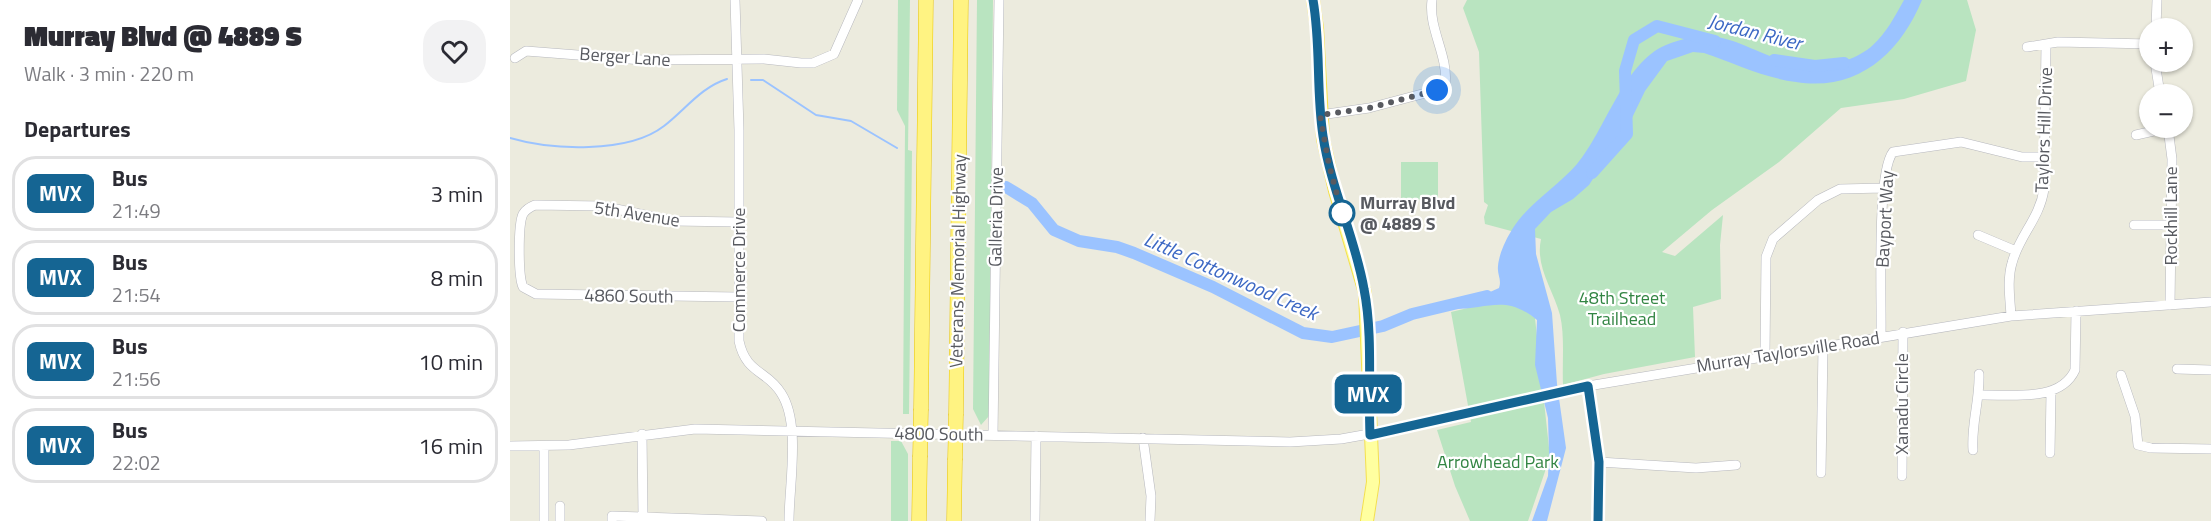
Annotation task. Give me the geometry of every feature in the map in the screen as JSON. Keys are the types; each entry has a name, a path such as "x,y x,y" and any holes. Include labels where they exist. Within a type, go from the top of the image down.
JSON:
{"highway":[{"name":"Veterans Memorial Highway","path":"919,521 926,0"},
{"name":"Veterans Memorial Highway","path":"954,521 961,0"}],"main road":[{"path":"1313,0 1317,28 1320,115 1335,191 1362,275 1367,322 1373,482 1367,521"}],"street":[{"name":"Commerce Drive","path":"735,0 739,222 738,332 742,354 750,368 781,392 790,412 789,521"},
{"name":"Berger Lane","path":"515,58 526,51 642,60 737,59 801,63 824,60 834,54 858,0"},
{"name":"Galleria Drive","path":"993,435 999,0"},
{"path":"1320,115 1360,110 1441,88 1446,79 1431,14 1432,0"},
{"path":"2156,18 2157,0"},
{"path":"2026,47 2046,44 2139,44"},
{"name":"Taylors Hill Drive","path":"2011,316 2009,278 2016,251 2040,210 2044,189 2046,44"},
{"name":"Rockhill Lane","path":"2169,138 2172,159 2170,305"},
{"name":"Bayport Way","path":"1881,336 1884,188 1888,161 1893,152 1961,142 2022,157 2045,157"},
{"path":"1765,354 1766,257 1773,239 1818,200 1840,189 1884,188"},
{"name":"5th Avenue","path":"523,287 520,278 521,223 525,212 535,205 602,206 673,221 739,222"},
{"path":"2134,225 2171,225"},
{"path":"1978,235 2016,251"},
{"name":"4860 South","path":"523,287 536,294 738,297"},
{"name":"Murray Taylorsville Road","path":"1370,435 1542,395 1765,354 2011,316 2211,302"},
{"path":"1979,394 2051,392 2075,370 2076,311"},
{"name":"Xanadu Circle","path":"1902,476 1903,333"},
{"path":"1821,473 1823,346"},
{"path":"2178,369 2211,370"},
{"path":"1973,450 1972,431 1979,394 1979,374"},
{"path":"2121,375 2136,416 2138,445 2151,448 2211,449"},
{"path":"1588,386 1599,462 1598,521"},
{"path":"2050,453 2051,392"},
{"name":"4800 South","path":"510,446 544,446 695,429 1300,441 1370,435"},
{"path":"642,434 643,516"},
{"path":"1035,521 1036,436"},
{"path":"1143,438 1151,496 1150,521"},
{"path":"544,446 544,521"},
{"path":"1599,462 1696,468 1736,465"},
{"path":"560,506 560,521"},
{"path":"612,521 612,516 762,521"}],"green space":[{"path":"898,0 910,0 908,150 912,151 909,414 903,414 905,126 897,110"},
{"path":"977,0 993,0 989,416 981,425 973,409"},
{"name":"48th Street Trailhead","path":"1467,0 1967,0 1976,30 1966,81 1904,99 1841,108 1779,162 1712,210 1662,252 1675,256 1723,215 1720,245 1721,299 1693,307 1695,357 1604,374 1563,385 1562,323 1540,259 1541,239 1485,224 1484,217 1488,205 1484,202 1479,52 1463,8"},
{"path":"1401,162 1438,162 1438,200 1401,199"},
{"name":"Arrowhead Park","path":"1497,301 1517,304 1535,318 1550,457 1528,521 1470,521 1455,486 1437,430 1471,422 1451,312"},
{"path":"891,441 901,441 908,454 908,521 891,521"}],"water":[{"path":"1904,0 1922,0 1902,37 1874,65 1839,81 1818,84 1784,80 1704,53 1693,52 1667,61 1645,91 1631,120 1589,185 1573,199 1551,212 1535,229 1536,254 1552,313 1557,384 1566,448 1547,521 1532,521 1548,476 1549,452 1548,418 1535,365 1537,320 1516,307 1506,305 1452,309 1499,288 1499,261 1513,228 1527,211 1577,164 1627,81 1651,54 1666,45 1703,36 1731,40 1792,63 1813,66 1835,63 1856,56 1873,45 1887,29"}],"waterway":[{"name":"Jordan River","path":"1592,173 1627,134 1625,71 1634,40 1657,26 1715,41"},
{"name":"Jordan River","path":"1774,60 1815,66 1844,63"},
{"name":"Little Cottonwood Creek","path":"510,138 567,147 589,147 631,141 649,135 664,126 709,87 727,79"},
{"name":"Little Cottonwood Creek","path":"751,80 763,80 816,115 851,121 897,148"},
{"name":"Little Cottonwood Creek","path":"1006,187 1032,203 1054,230 1079,241 1117,247 1134,253 1213,287 1303,333 1332,337 1383,326 1412,314 1487,296"}],"bus line":[{"name":"MVX","path":"1313,0 1317,28 1319,105 1323,139 1335,191 1362,275 1365,293 1370,435 1588,386 1599,462 1598,521"}],"place":[{"name":"Murray Blvd @ 4889 S","path":"1342,213"}],"route":[{"path":"1342,213 1323,139 1320,115 1369,108 1413,94 1437,90"}]}
